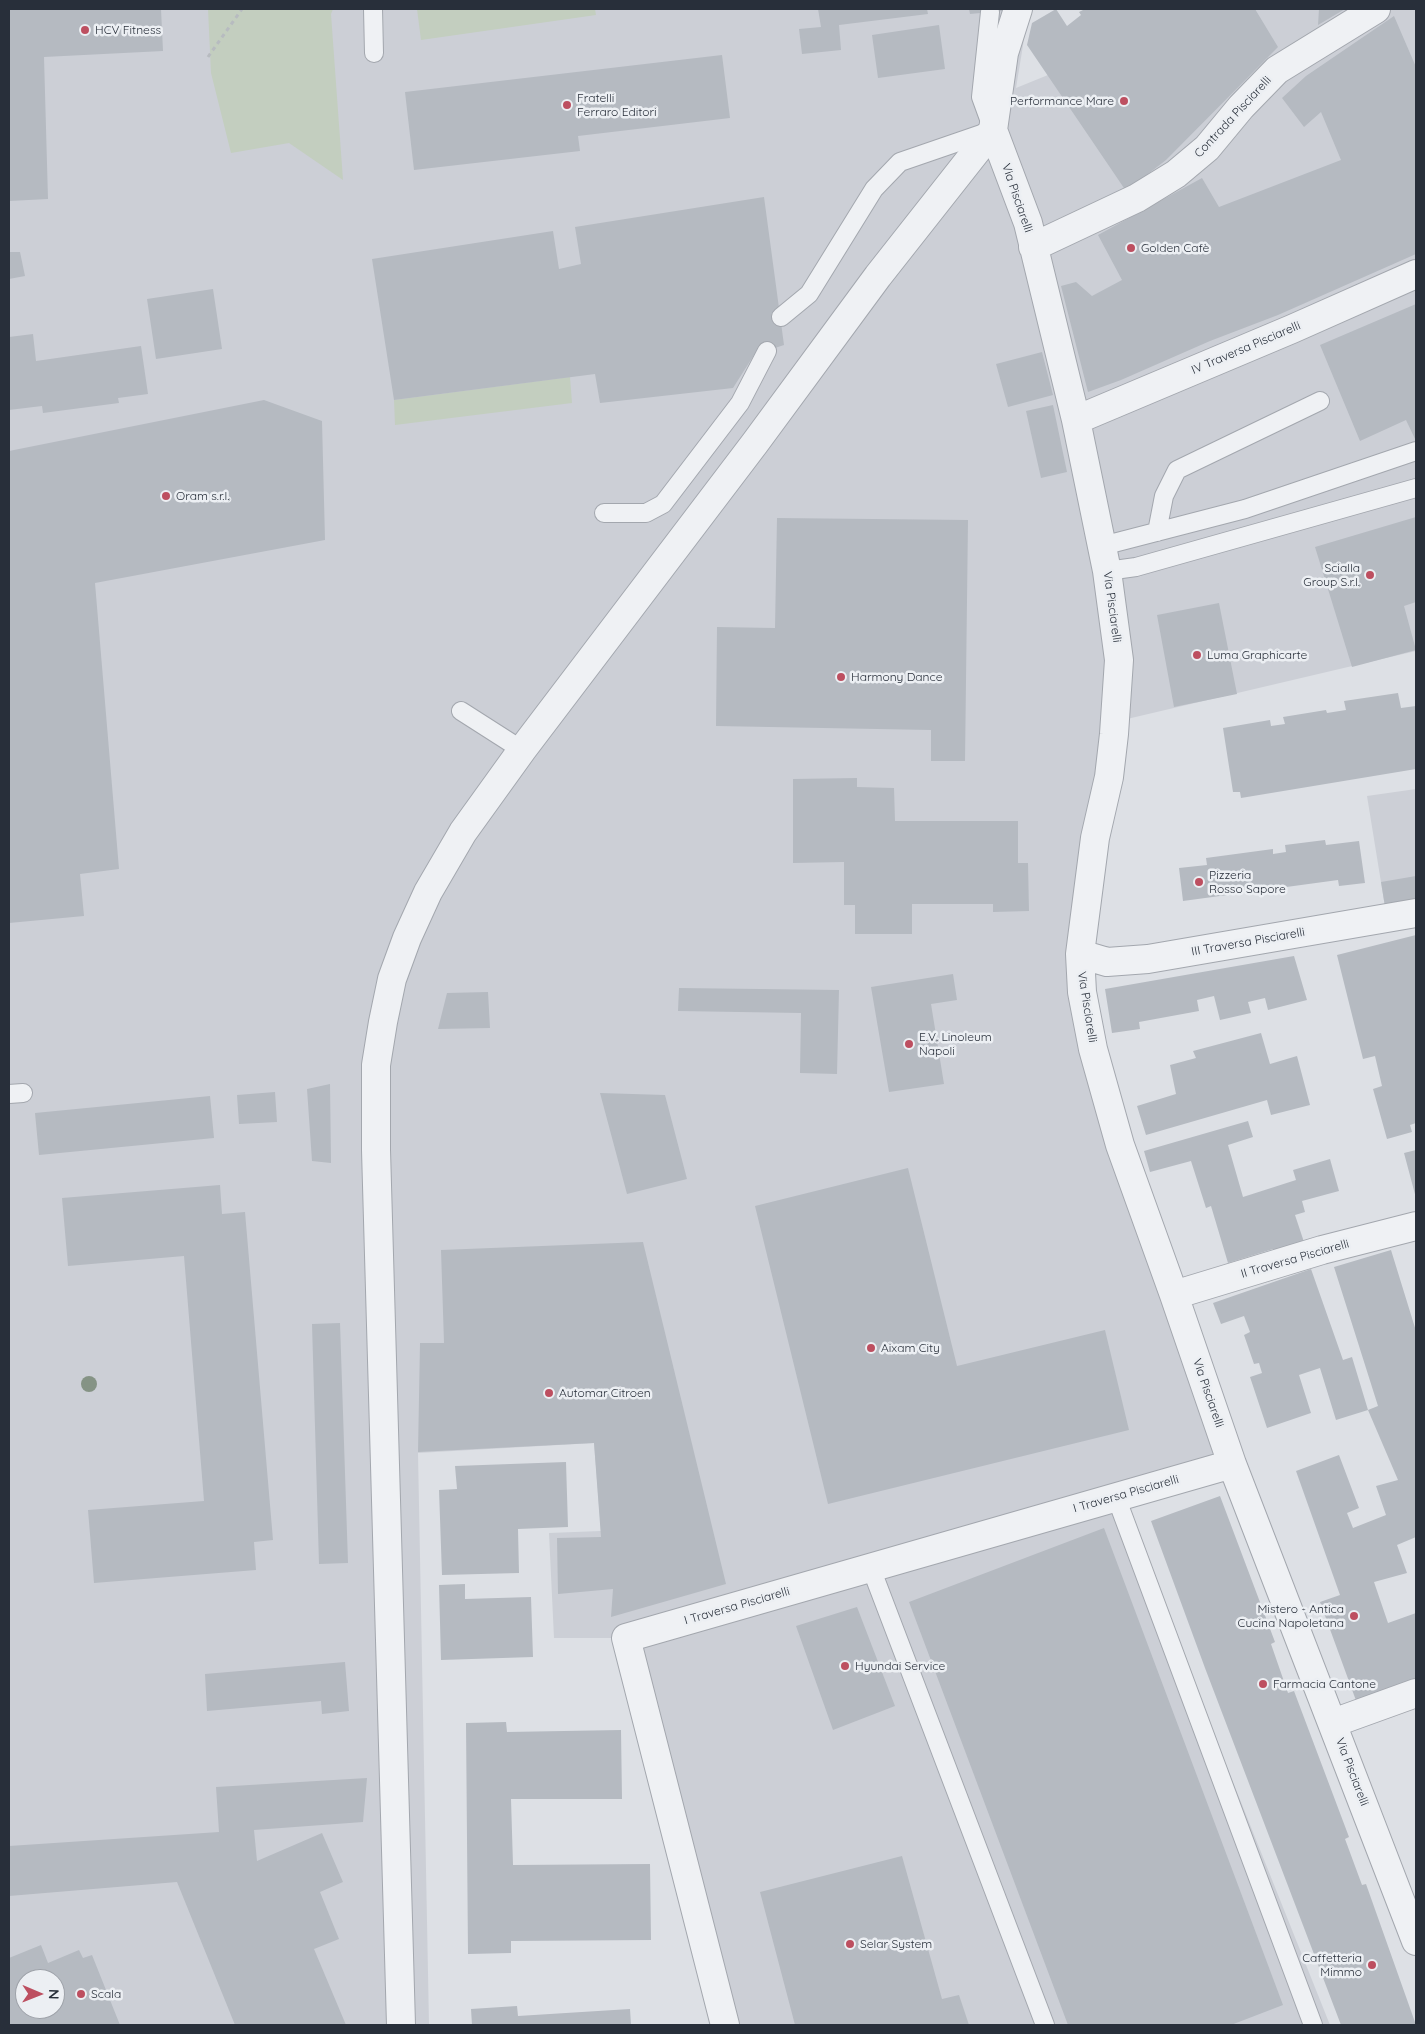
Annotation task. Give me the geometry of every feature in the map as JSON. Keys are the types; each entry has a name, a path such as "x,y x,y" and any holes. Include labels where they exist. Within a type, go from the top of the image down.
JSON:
{"street":[{"name":"Via Pisciarelli","path":"1018,9 1004,53 993,130 1028,223 1076,420 1104,559 1119,660 1115,725 1109,777 1095,838 1080,954 1082,992 1093,1048 1120,1145 1232,1464 1416,1941"},
{"name":"Contrada Pisciarelli","path":"1033,247 1137,198 1176,174 1207,148 1277,70 1376,9"},
{"path":"401,2025 377,1180 376,1065 392,979 407,938 428,892 463,832 522,750 749,451 878,276 993,130"},
{"name":"IV Traversa Pisciarelli","path":"1076,420 1292,329 1416,274"},
{"name":"III Traversa Pisciarelli","path":"1080,954 1107,962 1148,959 1416,913"},
{"name":"II Traversa Pisciarelli","path":"1174,1295 1322,1250 1416,1226"},
{"name":"I Traversa Pisciarelli","path":"725,2025 626,1638 1232,1464"},
{"path":"1333,1723 1416,1693"}],"lane":[{"path":"373,9 374,53"},
{"path":"781,318 809,294 874,189 900,162 993,130 982,97 990,12"},
{"path":"604,513 646,513 663,504 740,403 766,351"},
{"path":"1157,532 1164,496 1177,470 1320,401"},
{"path":"1104,559 1157,532 1245,509 1416,451"},
{"path":"1104,559 1136,566 1416,488"},
{"path":"461,711 522,750"},
{"path":"1116,1498 1313,2025"},
{"path":"871,1568 1045,2025"}],"path":[{"path":"208,57 242,9"}],"shaded area":[{"path":"9,9 1029,9 1016,88 1048,75 1097,42 1152,9 1416,9 1416,651 1127,719 1081,969 1104,1071 1241,1456 1124,1509 1330,2025 725,2025 626,1638 554,1638 549,1533 601,1531 594,1443 418,1453 429,2025 9,2025"},
{"path":"1416,789 1416,922 1386,913 1367,796"}],"green space":[{"path":"208,9 333,9 331,14 343,180 289,143 231,153 211,73"},
{"path":"417,9 595,9 596,15 421,40"},
{"path":"570,377 572,403 395,425 394,400"}],"building":[{"path":"9,9 161,9 163,51 44,57 48,199 9,201"},
{"path":"818,9 927,9 928,14 839,25 841,50 802,54 799,29 821,27"},
{"path":"969,9 1002,9 1002,11 970,14"},
{"path":"1056,9 1067,26 1081,15 1079,12 1085,9 1255,9 1278,47 1166,160 1126,191 1027,45 1032,23"},
{"path":"1319,9 1345,9 1318,25"},
{"path":"1394,16 1416,67 1416,254 1278,315 1088,392 1061,286 1076,282 1092,296 1122,280 1098,235 1202,178 1219,207 1341,160 1321,112 1304,127 1282,98 1306,76"},
{"path":"939,25 945,69 878,78 872,35"},
{"name":"Fratelli Ferraro Editori","path":"722,55 730,118 578,136 580,151 414,170 405,92"},
{"path":"764,197 784,345 754,355 733,388 600,403 595,374 394,400 372,259 553,231 559,269 581,264 575,227"},
{"path":"9,252 20,252 25,276 9,279"},
{"path":"213,289 222,349 156,359 147,299"},
{"path":"1416,304 1416,441 1406,420 1360,441 1320,345"},
{"path":"33,334 36,361 141,346 148,394 118,398 119,403 43,413 42,406 9,410 9,337"},
{"path":"1042,352 1053,395 1008,407 996,364"},
{"name":"Oram s.r.l.","path":"264,400 322,421 325,540 95,583 119,869 80,874 84,916 9,923 9,451"},
{"path":"1053,405 1067,472 1041,478 1026,411"},
{"name":"Scialla Group S.r.l.","path":"1416,517 1416,602 1404,606 1416,650 1352,667 1315,547"},
{"name":"Harmony Dance","path":"777,518 968,520 965,761 931,761 931,730 716,726 717,627 775,628"},
{"name":"Luma Graphicarte","path":"1219,603 1237,694 1174,707 1157,615"},
{"path":"1398,693 1401,708 1416,706 1416,769 1241,798 1240,792 1233,792 1223,728 1270,720 1271,726 1285,724 1283,717 1326,710 1327,713 1346,710 1344,701"},
{"path":"857,778 857,787 894,788 895,821 1018,821 1018,863 1028,863 1029,911 993,912 993,904 912,904 912,934 855,934 855,905 844,905 844,862 793,863 793,779"},
{"path":"1325,840 1326,845 1359,841 1365,883 1339,886 1338,880 1183,901 1179,868 1207,865 1206,858 1273,849 1273,854 1286,852 1285,845"},
{"path":"1416,876 1416,908 1386,913 1381,882"},
{"path":"1416,935 1416,1123 1410,1125 1412,1132 1387,1139 1373,1089 1382,1086 1375,1056 1363,1059 1337,955"},
{"path":"1294,956 1307,1000 1268,1010 1265,998 1248,1002 1251,1013 1220,1020 1214,996 1197,1000 1199,1011 1139,1022 1140,1029 1112,1033 1105,989"},
{"name":"E.V. Linoleum Napoli","path":"953,974 957,1000 931,1004 944,1084 889,1092 871,987"},
{"path":"679,988 839,990 837,1074 800,1073 801,1013 678,1011"},
{"path":"488,992 490,1028 438,1029 447,993"},
{"path":"1261,1033 1270,1064 1297,1056 1310,1105 1271,1115 1267,1100 1146,1135 1137,1106 1176,1094 1170,1065 1196,1058 1193,1051"},
{"path":"330,1084 331,1163 312,1161 307,1089"},
{"path":"275,1092 277,1122 239,1124 237,1095"},
{"path":"600,1093 665,1095 687,1179 627,1194"},
{"path":"210,1096 214,1138 39,1155 35,1113"},
{"path":"1248,1121 1253,1137 1228,1145 1243,1197 1296,1180 1293,1170 1330,1159 1339,1191 1302,1201 1305,1212 1295,1215 1305,1245 1274,1254 1273,1249 1228,1263 1211,1206 1206,1208 1191,1161 1150,1172 1144,1151"},
{"path":"1416,1150 1416,1198 1404,1153"},
{"name":"Aixam City","path":"908,1168 957,1366 1105,1330 1129,1430 828,1504 755,1206"},
{"path":"220,1185 222,1214 245,1212 273,1540 254,1542 256,1570 94,1583 88,1510 204,1501 184,1256 68,1266 62,1198"},
{"name":"Automar Citroen","path":"643,1242 726,1584 611,1617 613,1589 558,1594 557,1538 601,1537 594,1443 418,1452 420,1343 444,1343 441,1250"},
{"path":"1391,1250 1416,1331 1416,1537 1397,1545 1407,1573 1374,1582 1388,1623 1416,1613 1416,1685 1358,1706 1320,1602 1340,1595 1296,1471 1339,1455 1359,1508 1347,1513 1353,1528 1386,1515 1376,1486 1398,1480 1368,1410 1378,1406 1334,1267"},
{"path":"1311,1269 1343,1360 1352,1357 1368,1410 1336,1420 1320,1368 1299,1375 1311,1413 1267,1428 1250,1377 1262,1373 1259,1363 1254,1364 1244,1335 1250,1332 1244,1316 1221,1324 1213,1303"},
{"path":"340,1323 348,1563 319,1564 312,1324"},
{"path":"566,1462 568,1527 518,1529 519,1573 442,1575 439,1490 457,1489 455,1466"},
{"path":"1220,1496 1275,1642 1271,1644 1288,1693 1294,1691 1349,1837 1345,1839 1362,1885 1366,1884 1416,2025 1341,2025 1205,1668 1151,1521"},
{"path":"1104,1528 1283,2005 1231,2025 1068,2025 909,1602"},
{"path":"465,1584 465,1599 531,1597 533,1657 441,1660 439,1585"},
{"name":"Hyundai Service","path":"857,1607 895,1706 833,1730 796,1626"},
{"path":"345,1662 349,1711 322,1714 321,1701 207,1711 205,1674"},
{"path":"506,1722 507,1732 621,1730 622,1799 511,1799 513,1865 650,1864 651,1940 511,1941 511,1953 468,1954 466,1723"},
{"path":"367,1778 363,1822 254,1830 257,1861 322,1833 343,1882 320,1892 339,1939 314,1949 346,2025 235,2025 177,1882 9,1896 9,1846 219,1832 216,1787"},
{"name":"Selar System","path":"902,1856 942,1999 959,1995 969,2025 795,2025 760,1892"},
{"name":"Scala","path":"41,1945 48,1963 79,1950 83,1958 92,1955 120,2025 9,2025 9,1958"},
{"path":"517,2006 518,2016 630,2009 631,2025 472,2025 471,2009"}],"place":[{"name":"HCV Fitness","path":"85,30"},
{"name":"Performance Mare","path":"1124,101"},
{"name":"Fratelli Ferraro Editori","path":"567,105"},
{"name":"Golden Cafè","path":"1131,248"},
{"name":"Oram s.r.l.","path":"166,496"},
{"name":"Scialla Group S.r.l.","path":"1370,575"},
{"name":"Luma Graphicarte","path":"1197,655"},
{"name":"Harmony Dance","path":"841,677"},
{"name":"Pizzeria Rosso Sapore","path":"1199,882"},
{"name":"E.V. Linoleum Napoli","path":"909,1044"},
{"name":"Aixam City","path":"871,1348"},
{"name":"Automar Citroen","path":"549,1393"},
{"name":"Mistero - Antica Cucina Napoletana","path":"1354,1616"},
{"name":"Hyundai Service","path":"845,1666"},
{"name":"Farmacia Cantone","path":"1263,1684"},
{"name":"Selar System","path":"850,1944"},
{"name":"Caffetteria Mimmo","path":"1372,1965"},
{"name":"Scala","path":"81,1994"}]}
